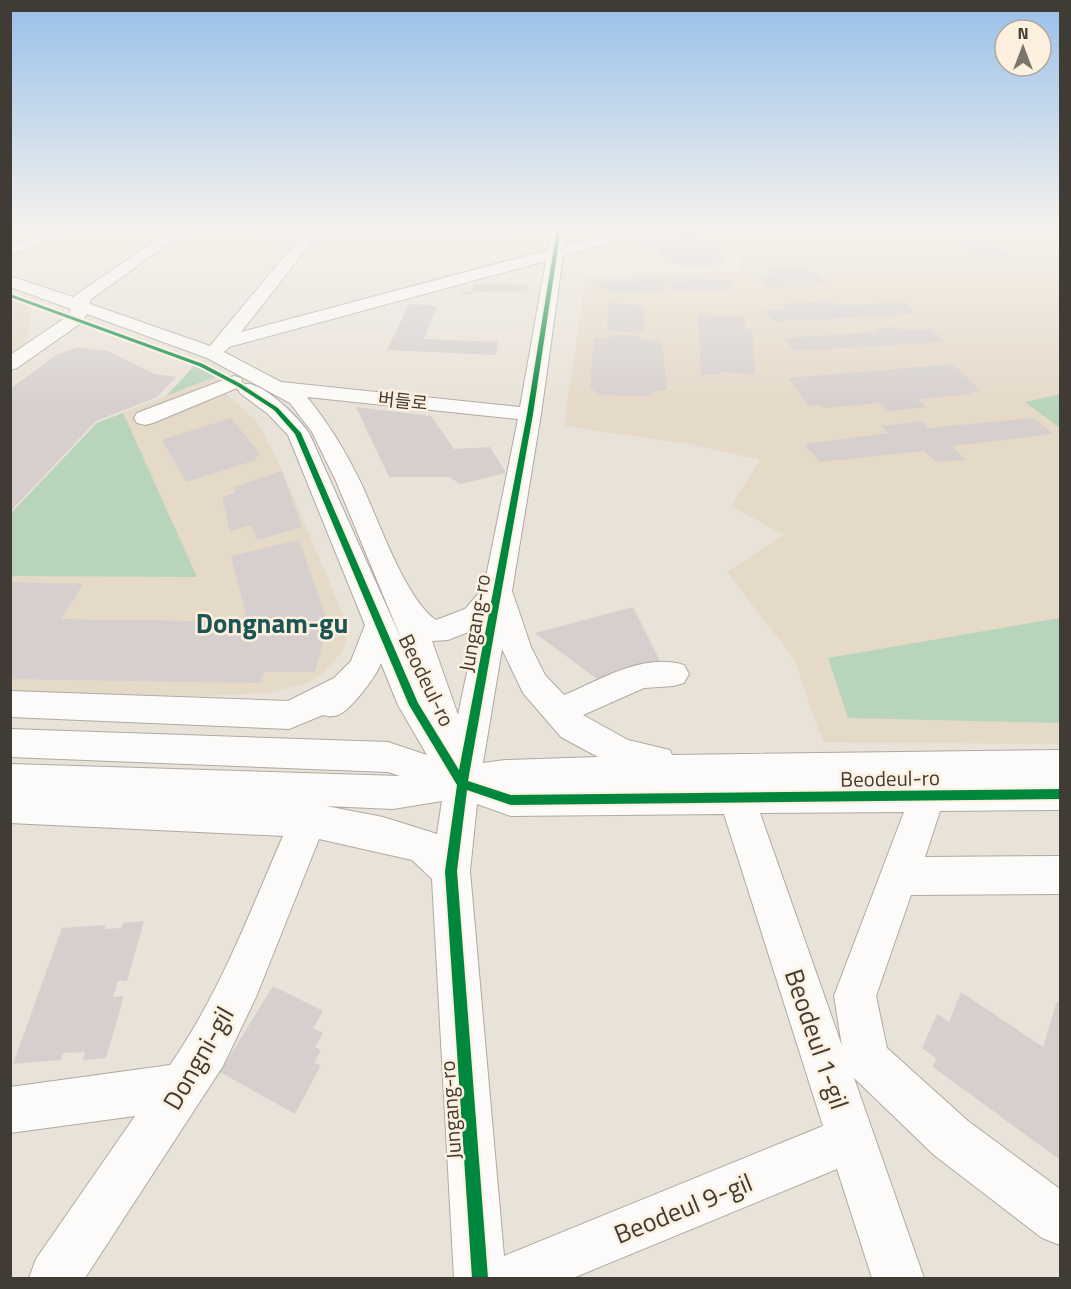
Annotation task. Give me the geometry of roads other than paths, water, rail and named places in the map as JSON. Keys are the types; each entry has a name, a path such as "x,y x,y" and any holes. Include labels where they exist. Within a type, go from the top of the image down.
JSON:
{"street":[{"name":"Beodeul-ro","path":"25,288 201,365 234,382 276,409 298,433 391,614"},
{"path":"10,364 78,313 81,298 95,288"},
{"path":"218,348 267,288"},
{"path":"218,348 406,288"},
{"name":"Jungang-ro","path":"480,1278 451,871 462,784 530,414 550,288"},
{"name":"Beodeul-ro","path":"10,295 218,348 297,399 322,430 348,481 391,614 414,705 462,784 511,800 1060,794"},
{"path":"145,418 234,382"},
{"name":"버들로","path":"277,388 530,414"},
{"path":"174,748 290,728 325,710 364,667 391,614 436,631 448,629 475,617 498,590"},
{"path":"498,590 516,647 534,684 573,726 622,754 700,770"},
{"path":"558,711 641,676 674,674"},
{"path":"10,704 289,715 343,688"},
{"path":"10,744 388,757 462,784"},
{"name":"Beodeul-ro","path":"462,784 505,776 700,770 1060,765"},
{"path":"10,779 393,793 462,784"},
{"path":"928,796 855,996 867,1060 951,1138 1060,1220"},
{"name":"Beodeul 1-gil","path":"737,799 898,1278"},
{"path":"10,807 309,820 383,834 423,846 451,871"},
{"name":"Dongni-gil","path":"55,1278 207,1050 241,982 309,820"},
{"path":"899,876 1060,875"},
{"path":"10,1110 185,1086"},
{"name":"Beodeul 9-gil","path":"517,1278 542,1265 851,1139"}],"district":[{"name":"Dongnam-gu","path":"272,622"}]}
